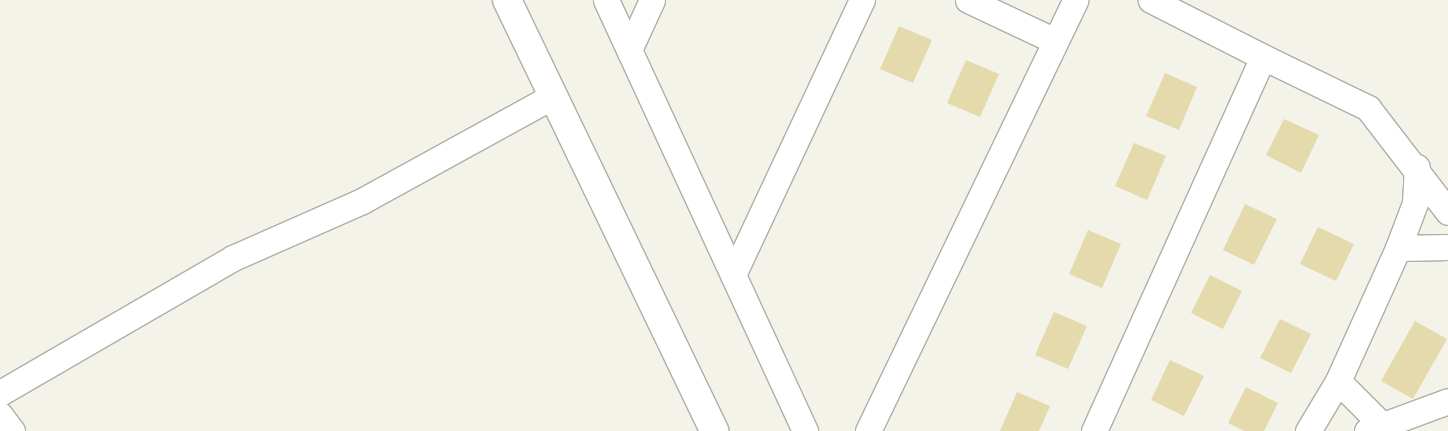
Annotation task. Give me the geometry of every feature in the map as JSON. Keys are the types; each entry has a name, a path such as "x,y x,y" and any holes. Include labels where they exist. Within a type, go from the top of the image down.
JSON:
{"street":[{"path":"507,0 714,431"},
{"path":"606,0 805,431"},
{"path":"629,50 652,0"},
{"path":"733,275 862,0"},
{"path":"968,0 1055,41"},
{"path":"868,431 1075,0"},
{"path":"1151,0 1368,108 1418,167 1448,212"},
{"path":"1094,431 1263,57"},
{"path":"0,393 233,258 362,201 552,96"},
{"path":"1308,431 1338,381 1398,248 1415,203 1418,167"},
{"path":"1398,248 1448,247"},
{"path":"1338,381 1375,428 1448,401"},
{"path":"0,415 12,431"}],"building":[{"path":"899,26 932,40 913,83 880,69"},
{"path":"966,60 999,74 980,117 947,103"},
{"path":"1165,73 1197,87 1179,130 1146,116"},
{"path":"1284,119 1319,135 1301,173 1266,155"},
{"path":"1134,143 1166,156 1147,200 1115,186"},
{"path":"1245,204 1277,219 1254,265 1223,250"},
{"path":"1318,227 1354,244 1336,281 1300,264"},
{"path":"1088,230 1121,244 1102,288 1069,274"},
{"path":"1210,275 1242,291 1223,329 1191,313"},
{"path":"1054,312 1087,326 1068,369 1035,355"},
{"path":"1280,319 1311,334 1291,373 1260,358"},
{"path":"1415,321 1447,339 1413,399 1381,381"},
{"path":"1170,360 1204,376 1184,416 1151,400"},
{"path":"1246,387 1278,403 1264,431 1244,431 1228,423"},
{"path":"1017,392 1050,406 1039,431 1000,431"}]}
